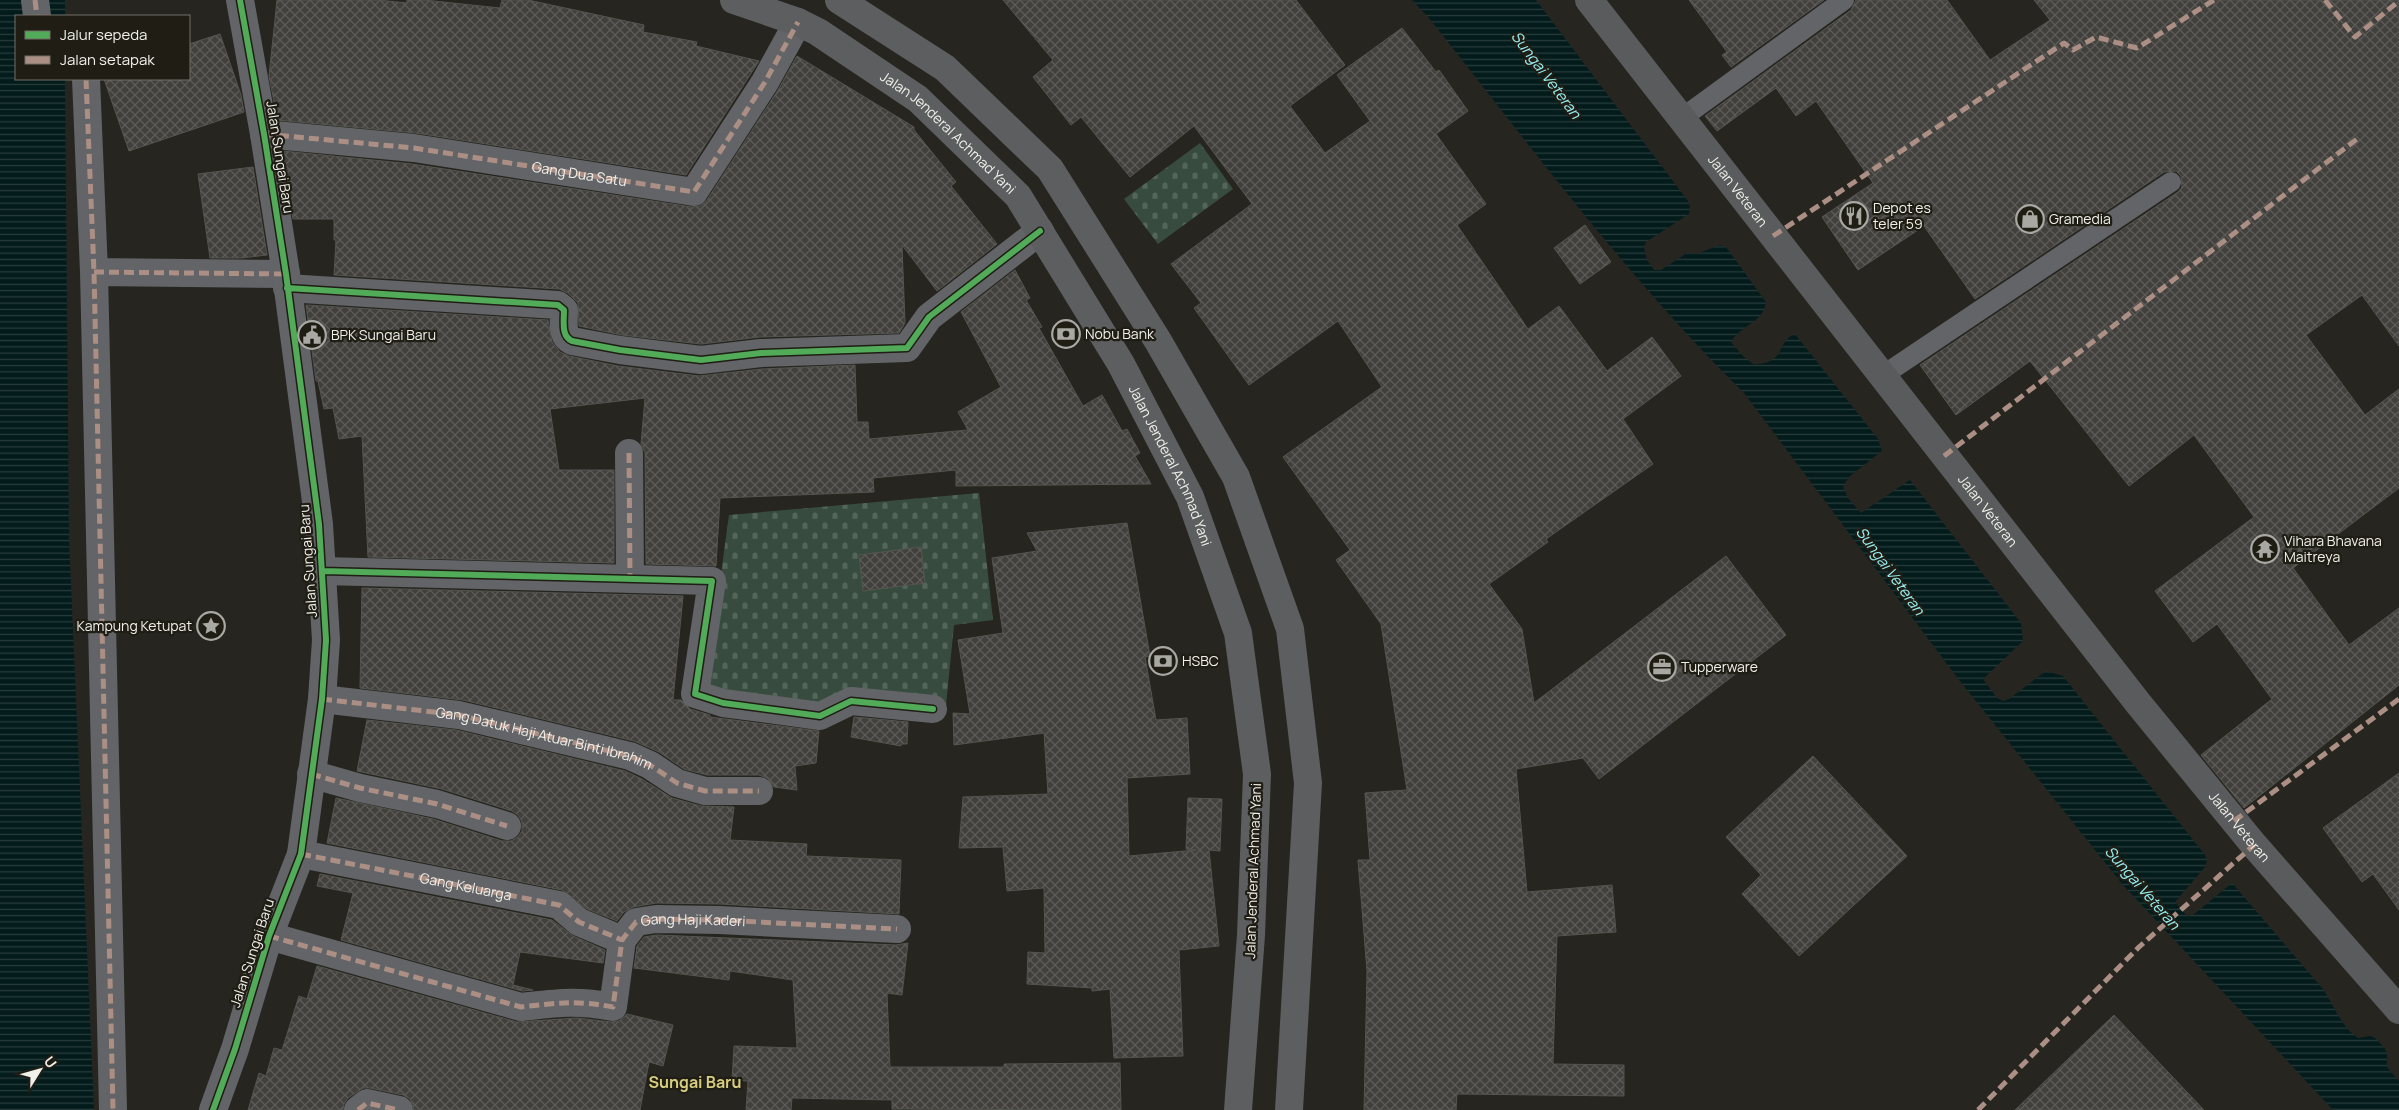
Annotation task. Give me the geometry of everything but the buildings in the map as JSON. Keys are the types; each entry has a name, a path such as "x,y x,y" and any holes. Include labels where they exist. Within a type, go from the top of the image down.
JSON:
{"highway":[{"name":"Jalan Jenderal Achmad Yani","path":"734,0 798,22 818,32 918,99 1018,196 1121,364 1190,497 1238,633 1257,774 1251,935 1238,1110"},
{"path":"839,0 945,68 1050,169 1158,341 1236,476 1290,629 1308,783 1289,1110"}],"main road":[{"name":"Jalan Veteran","path":"1589,0 2138,702 2234,821 2399,1010"}],"street":[{"path":"35,0 37,15"},
{"name":"Jalan Sungai Baru","path":"213,1110 235,1048 269,936 301,854 322,700 326,640 319,524 264,134 240,0"},
{"name":"Gang Dua Satu","path":"264,134 414,148 694,192 765,82 798,22"},
{"path":"86,80 94,272 112,1110"},
{"path":"94,272 286,281 558,305 564,310 564,334 572,341 701,360 761,354 907,348 929,317 1040,231"},
{"path":"629,453 630,578"},
{"path":"322,572 712,581 695,694 723,703 820,716 851,701 933,709"},
{"name":"Gang Datuk Haji Atuar Binti Ibrahim","path":"322,700 459,715 630,756 650,765 677,783 705,791 759,791"},
{"path":"311,774 360,788 437,804 507,826"},
{"name":"Gang Keluarga","path":"301,854 559,905 579,922 622,940"},
{"name":"Gang Haji Kaderi","path":"622,940 636,922 656,919 719,920 897,929"},
{"path":"269,936 522,1008 558,1002 587,1002 613,1007 622,940"},
{"path":"358,1110 367,1103 400,1110"}],"lane":[{"path":"1682,118 1844,0"},
{"path":"1882,376 2172,182"}],"green space":[{"path":"1200,143 1233,189 1158,244 1124,199"},
{"path":"979,493 993,620 954,625 946,706 827,710 705,692 729,515"}],"water":[{"path":"0,0 65,0 65,15 15,15 15,80 65,80 69,539 94,1110 0,1110"},
{"name":"Sungai Veteran","path":"1412,0 1536,0 1688,201 1690,207 1689,214 1646,242 1644,248 1647,260 1654,270 1661,270 1687,253 1696,254 1720,245 1726,247 1766,302 1761,314 1731,342 1753,364 1764,363 1776,356 1789,337 1795,334 1878,439 1882,451 1850,476 1843,486 1848,498 1861,513 1910,480 2021,623 2023,641 1983,679 1997,698 2003,701 2009,699 2046,671 2063,676 2205,855 2207,861 2205,867 2175,902 2187,916 2193,915 2232,883 2323,989 2347,1028 2358,1038 2370,1036 2375,1038 2384,1047 2387,1053 2387,1067 2399,1081 2399,1110 2333,1110 2123,885 1959,680 1744,393 1701,349 1619,257 1428,17"}],"marked path":[{"path":"35,0 37,15"},
{"path":"1773,236 2064,43 2073,50 2096,37 2137,48 2214,0"},
{"path":"2325,0 2355,37 2399,1"},
{"path":"264,134 414,148 694,192 765,82 798,22"},
{"path":"86,80 94,272 113,1110"},
{"path":"1944,456 2357,139"},
{"path":"94,272 286,274"},
{"path":"629,453 630,578"},
{"path":"322,699 459,715 630,756 650,765 677,783 705,791 759,791"},
{"path":"2234,821 2399,699"},
{"path":"311,774 360,788 437,804 507,826"},
{"path":"1978,1110 2139,947 2254,845"},
{"path":"301,854 559,905 579,922 622,940"},
{"path":"269,936 521,1007 557,1003 613,1007 622,940 636,922 656,919 719,920 897,929"},
{"path":"358,1110 367,1103 399,1110"}],"cycle path":[{"path":"213,1110 235,1049 269,936 301,854 322,699 326,640 319,524 286,274 240,0"},
{"path":"287,288 558,305 564,310 566,336 572,341 620,350 701,360 761,353 907,348 929,317 1040,231"},
{"path":"322,571 712,581 695,694 723,703 820,716 851,701 933,709"}],"place":[{"name":"Depot es teler 59","path":"1854,216"},
{"name":"Gramedia","path":"2030,219"},
{"name":"Nobu Bank","path":"1066,334"},
{"name":"BPK Sungai Baru","path":"312,335"},
{"name":"Vihara Bhavana Maitreya","path":"2265,549"},
{"name":"Kampung Ketupat","path":"211,626"},
{"name":"HSBC","path":"1163,661"},
{"name":"Tupperware","path":"1662,667"}],"district":[{"name":"Sungai Baru","path":"695,1082"}]}
